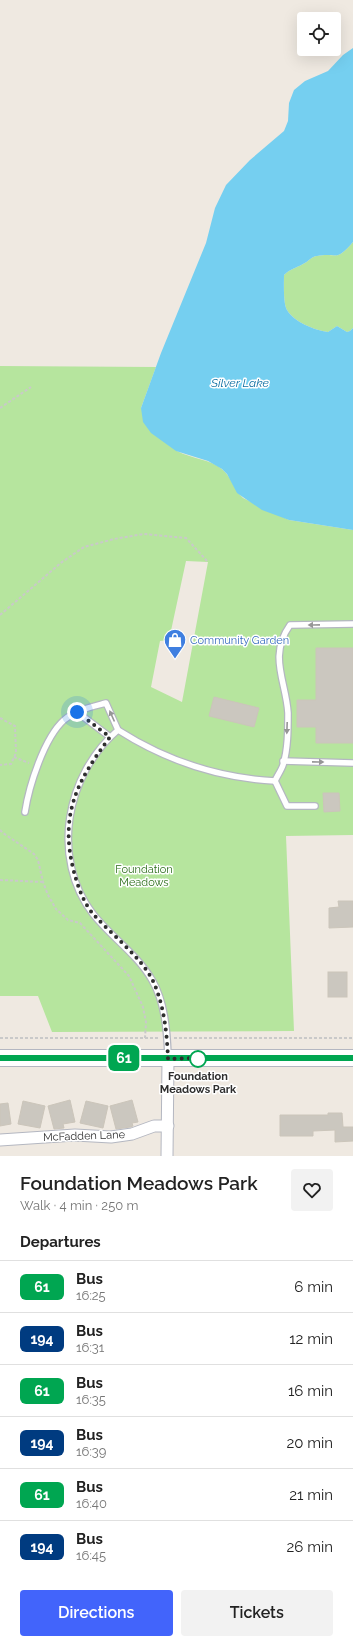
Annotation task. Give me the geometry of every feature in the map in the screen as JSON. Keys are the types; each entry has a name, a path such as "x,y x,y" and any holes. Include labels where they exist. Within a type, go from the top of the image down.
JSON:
{"main road":[{"path":"0,1058 353,1058"}],"street":[{"path":"167,1156 168,1059"},
{"name":"McFadden Lane","path":"0,1140 75,1135 110,1137 132,1134 154,1126 168,1126"}],"lane":[{"path":"315,806 287,806 275,781 283,762 286,746 288,713 278,653 283,635 290,625 353,624"},
{"path":"25,812 37,767 44,750 56,730 64,720 77,712 106,703 118,730 157,753 204,769 255,780 275,781"},
{"path":"77,712 110,737"},
{"path":"118,730 110,737 87,768 78,786 68,826 68,846 76,883 93,914 141,964 152,980 160,1000 167,1038 168,1059"},
{"path":"283,762 353,763"}],"path":[{"path":"0,408 31,387"},
{"path":"0,615 62,562 84,547 114,539 144,534 186,538 208,562"},
{"path":"0,718 15,726 16,753 11,764 0,765"},
{"path":"14,757 37,767"},
{"path":"0,830 34,854 38,860 43,882 48,895 56,909 68,920 80,924 130,976 143,1007 146,1022 145,1038"},
{"path":"0,880 43,882"}],"green space":[{"path":"353,242 353,328 347,332 337,326 328,332 299,322 290,314 286,307 284,275 315,256 339,255"},
{"name":"Foundation Meadows","path":"0,366 156,367 141,408 177,451 218,466 226,473 243,498 289,520 353,530 353,835 286,836 294,1031 52,1032 38,996 0,996","holes":["186,561 208,562 182,702 151,687 160,641 169,640"]}],"water":[{"name":"Silver Lake","path":"353,48 353,242 339,255 315,256 289,271 284,275 284,288 287,310 299,322 328,332 337,326 347,332 353,328 353,530 289,520 262,510 237,493 227,474 222,469 208,461 176,451 151,433 143,422 141,408 161,353 206,243 215,208 226,185 250,160 284,131 288,121 289,103 294,90 305,81 328,71 343,55"}],"building":[{"path":"316,648 353,648 353,743 316,743 316,727 297,727 297,700 316,700"},
{"path":"214,697 259,708 254,727 209,716"},
{"path":"323,793 339,793 340,811 324,812"},
{"path":"338,901 353,901 353,927 329,928 329,908 339,907"},
{"path":"328,972 347,972 347,997 328,997"},
{"path":"70,1100 75,1122 63,1124 64,1128 54,1129 48,1106"},
{"path":"132,1100 138,1122 132,1123 133,1126 130,1127 116,1129 110,1106"},
{"path":"23,1101 45,1106 40,1128 18,1124"},
{"path":"86,1101 108,1106 103,1128 80,1123"},
{"path":"8,1103 11,1124 0,1126 0,1104"},
{"path":"328,1113 342,1113 343,1127 353,1127 353,1141 335,1142 335,1130 313,1131 313,1136 280,1136 280,1115 328,1115"}],"bus line":[{"name":"61","path":"0,1058 353,1058"}],"place":[{"name":"Community Garden","path":"175,660"},
{"name":"Foundation Meadows Park","path":"198,1059"}],"route":[{"path":"77,712 110,737 87,768 78,786 72,806 68,826 68,846 76,883 93,914 141,964 152,980 160,1000 167,1038 168,1059 199,1058 198,1059"}]}
